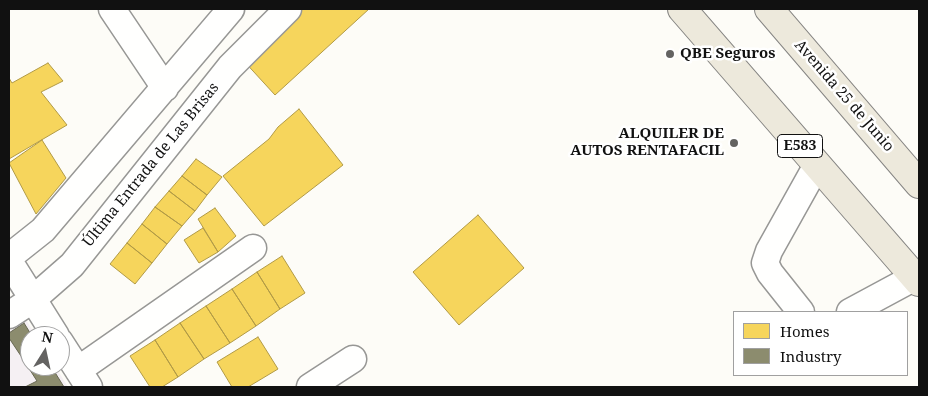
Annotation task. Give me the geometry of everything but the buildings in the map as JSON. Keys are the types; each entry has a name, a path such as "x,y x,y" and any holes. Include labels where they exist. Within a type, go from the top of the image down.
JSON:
{"main road":[{"name":"E583","path":"682,9 917,280"},
{"name":"Avenida 25 de Junio","path":"769,9 919,184"}],"street":[{"path":"112,9 165,88"},
{"path":"49,326 9,259 43,230 231,9"},
{"name":"Última Entrada de Las Brisas","path":"9,315 32,300 72,265 230,67 288,9"},
{"path":"800,311 770,273 765,263 769,251 817,165"},
{"path":"70,357 84,379 253,248"},
{"path":"852,311 917,280"},
{"path":"310,387 353,359"}],"shaded area":[{"path":"25,318 30,326 20,326 20,376 61,376 68,387 9,387 9,328"}],"place":[{"name":"QBE Seguros","path":"670,54"},
{"name":"ALQUILER DE AUTOS RENTAFACIL","path":"734,143"}]}
